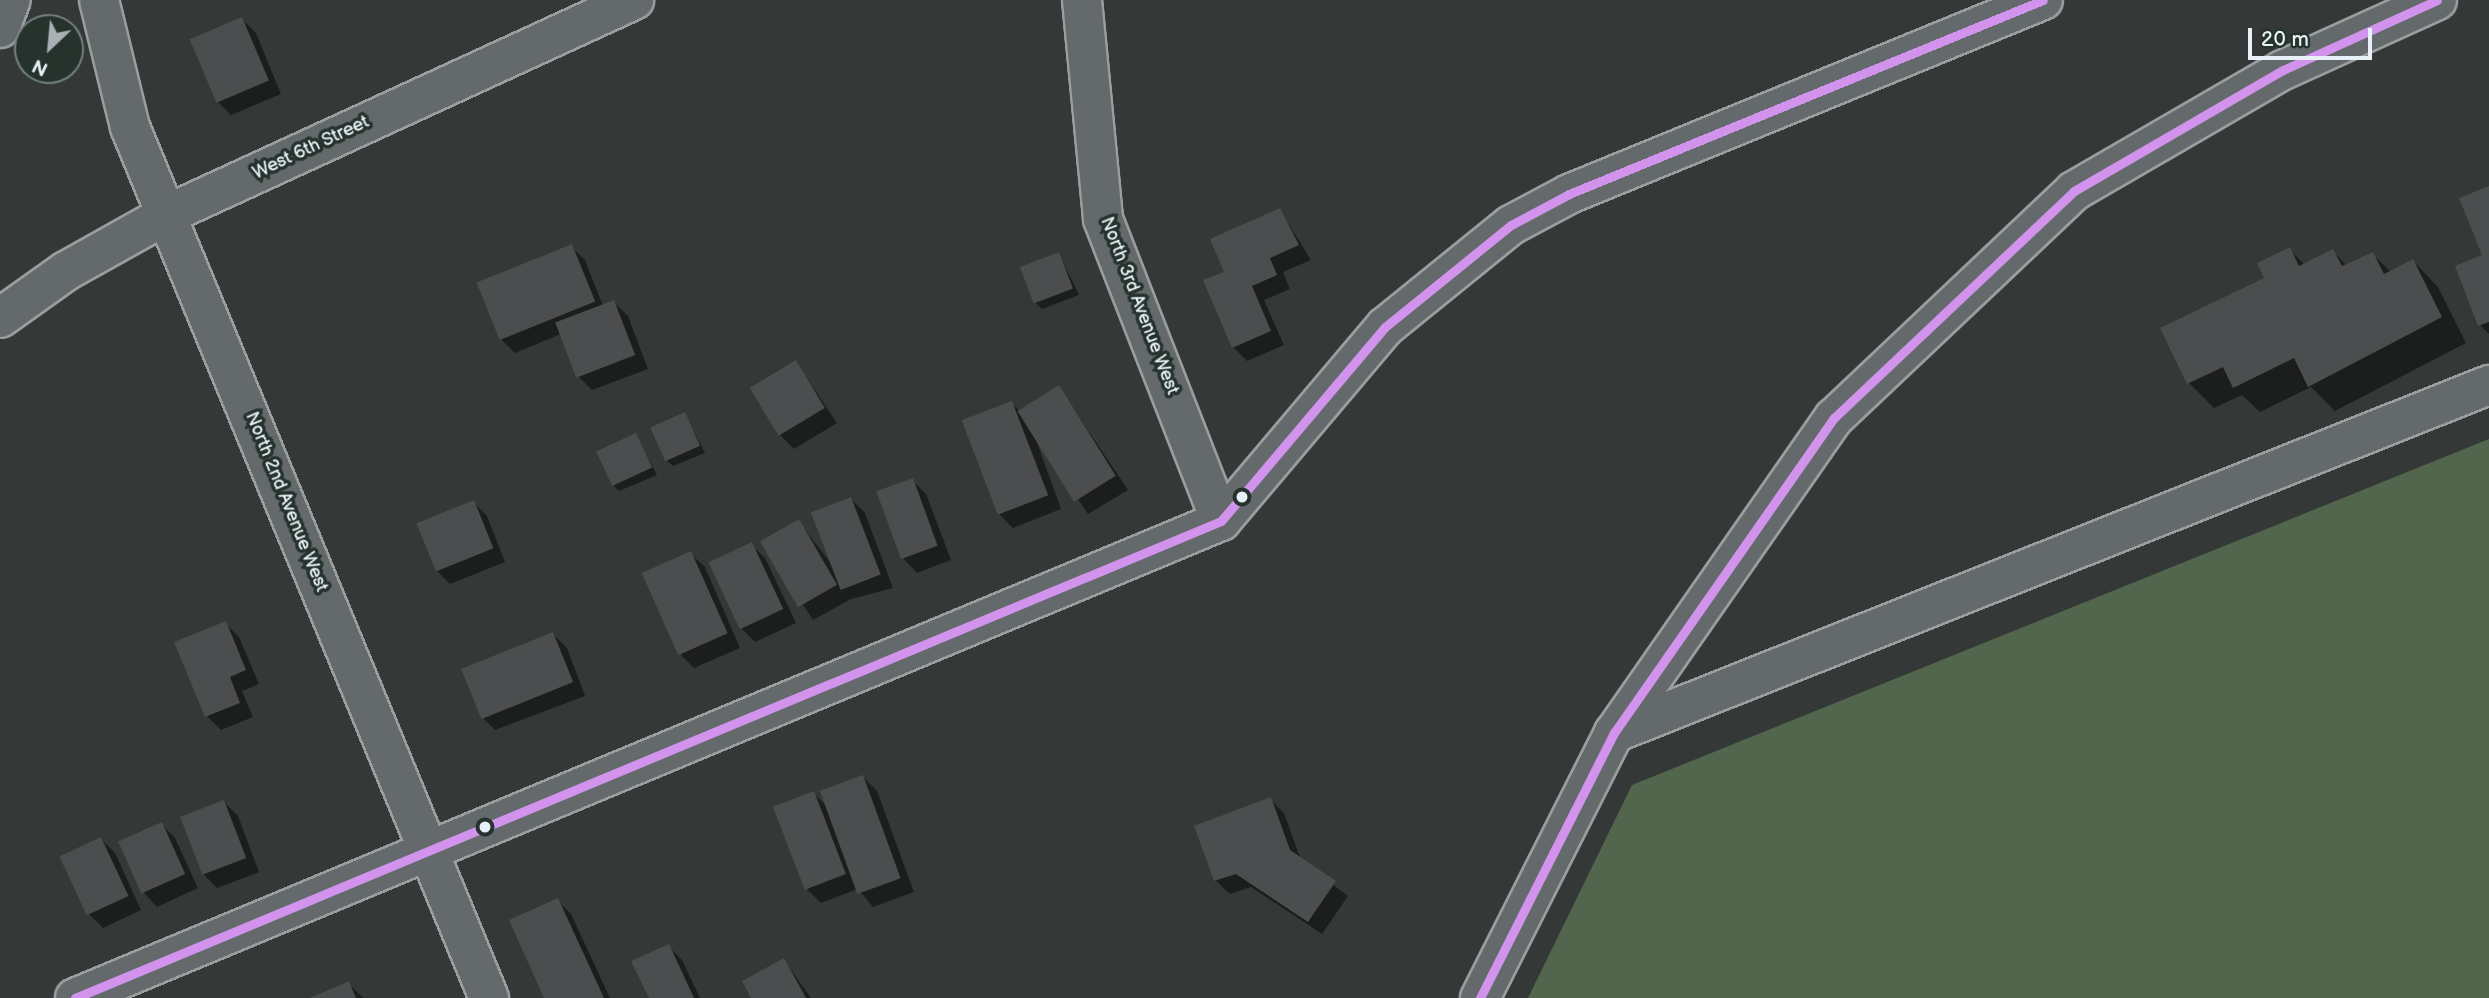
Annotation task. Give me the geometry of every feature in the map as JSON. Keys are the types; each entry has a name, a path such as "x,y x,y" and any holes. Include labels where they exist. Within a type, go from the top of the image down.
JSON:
{"main road":[{"path":"0,28 11,0"},
{"name":"North 2nd Avenue West","path":"99,0 130,127 489,998"},
{"name":"West 6th Street","path":"0,318 66,271 168,214 634,0"},
{"name":"North 3rd Avenue West","path":"1082,0 1103,219 1221,521"},
{"path":"75,998 430,855 1221,521 1385,327 1511,225 1569,194 2043,0"},
{"path":"1479,998 1614,733 1834,418 2074,191 2283,70 2437,0"},
{"path":"1614,733 2489,385"}],"green space":[{"path":"2489,439 2489,998 1528,998 1632,785"}],"building":[{"path":"242,17 269,81 216,103 190,39"},
{"path":"2489,186 2489,322 2478,326 2455,266 2482,255 2459,198"},
{"path":"1280,208 1299,245 1270,258 1277,275 1252,286 1271,331 1232,348 1203,280 1224,272 1210,239"},
{"path":"572,244 595,301 500,340 477,283"},
{"path":"2290,247 2299,266 2333,249 2342,266 2373,252 2384,274 2413,259 2442,317 2308,387 2294,358 2233,388 2223,367 2187,384 2160,328 2264,278 2257,263"},
{"path":"1059,252 1073,288 1034,303 1020,267"},
{"path":"614,300 635,355 576,378 555,323"},
{"path":"796,360 825,408 779,436 750,388"},
{"path":"1059,385 1116,476 1074,502 1017,411"},
{"path":"1012,401 1048,495 998,515 962,420"},
{"path":"685,412 700,446 665,461 650,427"},
{"path":"636,433 652,467 612,486 596,452"},
{"path":"913,478 938,546 901,559 876,491"},
{"path":"851,497 881,574 841,590 811,512"},
{"path":"474,500 493,548 436,571 417,523"},
{"path":"799,519 837,585 798,607 760,542"},
{"path":"752,542 783,609 740,629 708,562"},
{"path":"691,551 728,633 678,655 642,573"},
{"path":"226,621 246,670 230,677 240,703 205,717 174,642"},
{"path":"553,632 573,682 481,719 461,669"},
{"path":"863,775 901,878 857,894 820,791"},
{"path":"814,791 846,874 805,890 773,807"},
{"path":"1271,797 1290,850 1336,881 1308,922 1236,874 1214,881 1194,826"},
{"path":"224,800 246,858 202,875 180,817"},
{"path":"162,822 185,874 141,894 118,842"},
{"path":"101,837 128,896 87,915 59,856"},
{"path":"558,898 604,998 544,998 509,920"},
{"path":"669,944 694,998 649,998 631,961"},
{"path":"784,958 806,998 751,998 742,981"},
{"path":"349,981 356,998 310,998"}],"transit line":[{"path":"75,998 1221,521 1385,327 1511,225 1569,194 2043,0"},
{"path":"1480,998 1614,733 1834,418 2074,191 2283,70 2437,0"}]}
